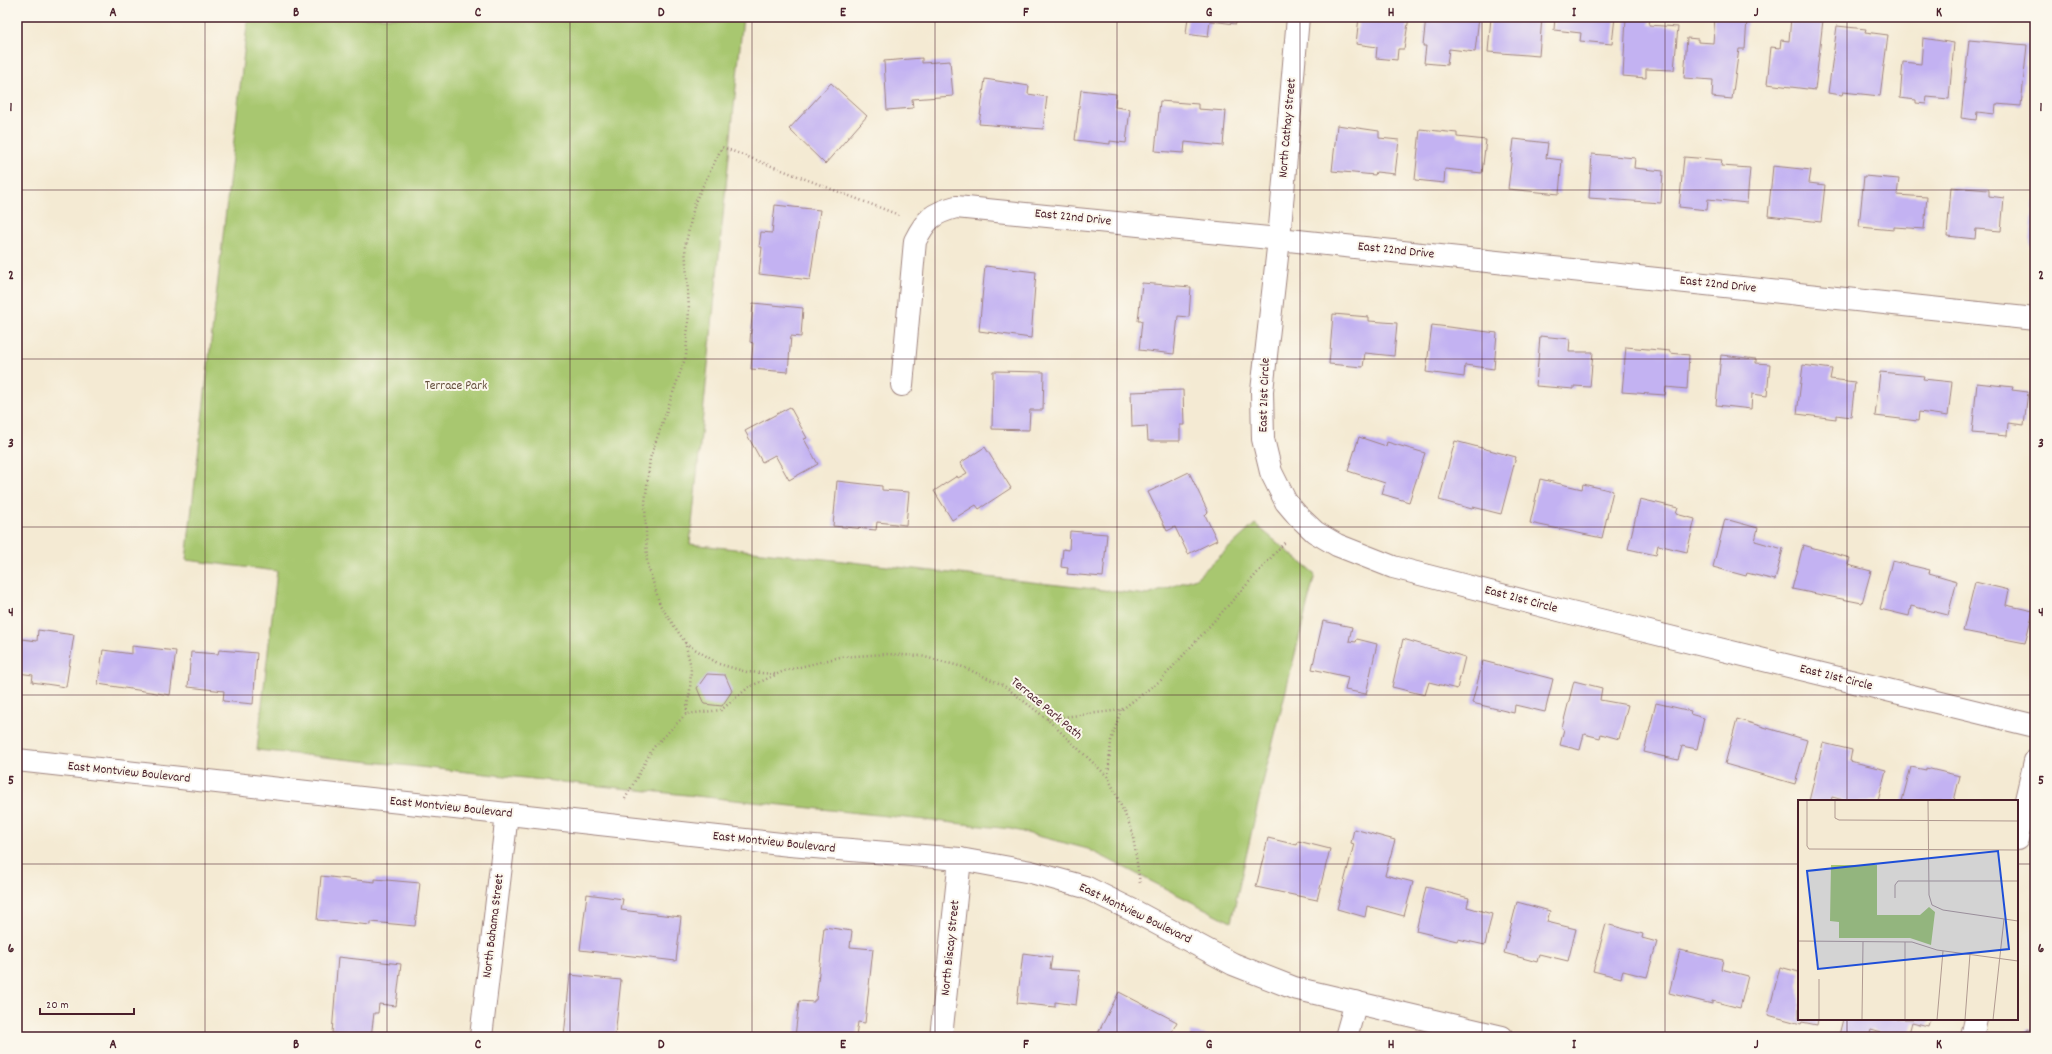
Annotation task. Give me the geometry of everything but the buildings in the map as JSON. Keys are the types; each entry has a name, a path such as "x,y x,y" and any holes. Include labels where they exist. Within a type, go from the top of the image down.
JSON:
{"street":[{"name":"North Cathay Street","path":"1279,239 1298,17"},
{"name":"East 22nd Drive","path":"902,385 915,241 924,224 938,212 956,207 1279,239 2035,319"},
{"name":"East 21st Circle","path":"1279,239 1262,391 1263,439 1271,472 1286,502 1315,532 1337,545 1393,567 1563,611 2035,726"},
{"name":"East Montview Boulevard","path":"17,760 790,845 960,859 1057,878 1085,887 1129,908 1233,964 1294,988 1502,1037"},
{"path":"2018,835 2035,761"},
{"name":"North Bahama Street","path":"481,1037 507,814"},
{"name":"North Biscay Street","path":"941,1037 960,859"},
{"path":"1346,1037 1356,1002"},
{"path":"1972,1037 1976,1020"}],"path":[{"path":"614,826 627,797 653,748 686,714 690,691 691,667 685,642 660,605 647,562 645,503 650,458 686,356 689,309 685,247 695,202 722,147 924,224"},
{"path":"1047,719 1121,710 1161,680 1303,521"},
{"path":"685,642 719,664 747,672 777,674"},
{"name":"Terrace Park Path","path":"686,714 720,710 749,688 777,674 840,657 885,654 920,656 963,667 1003,685 1047,719 1108,777 1132,830 1141,887 1129,908"},
{"path":"1108,777 1111,741 1121,710"}],"green space":[{"name":"Terrace Park","path":"248,17 743,17 690,544 1148,595 1196,578 1255,524 1315,574 1263,782 1231,922 1088,849 1011,829 257,750 277,571 186,560"}]}
